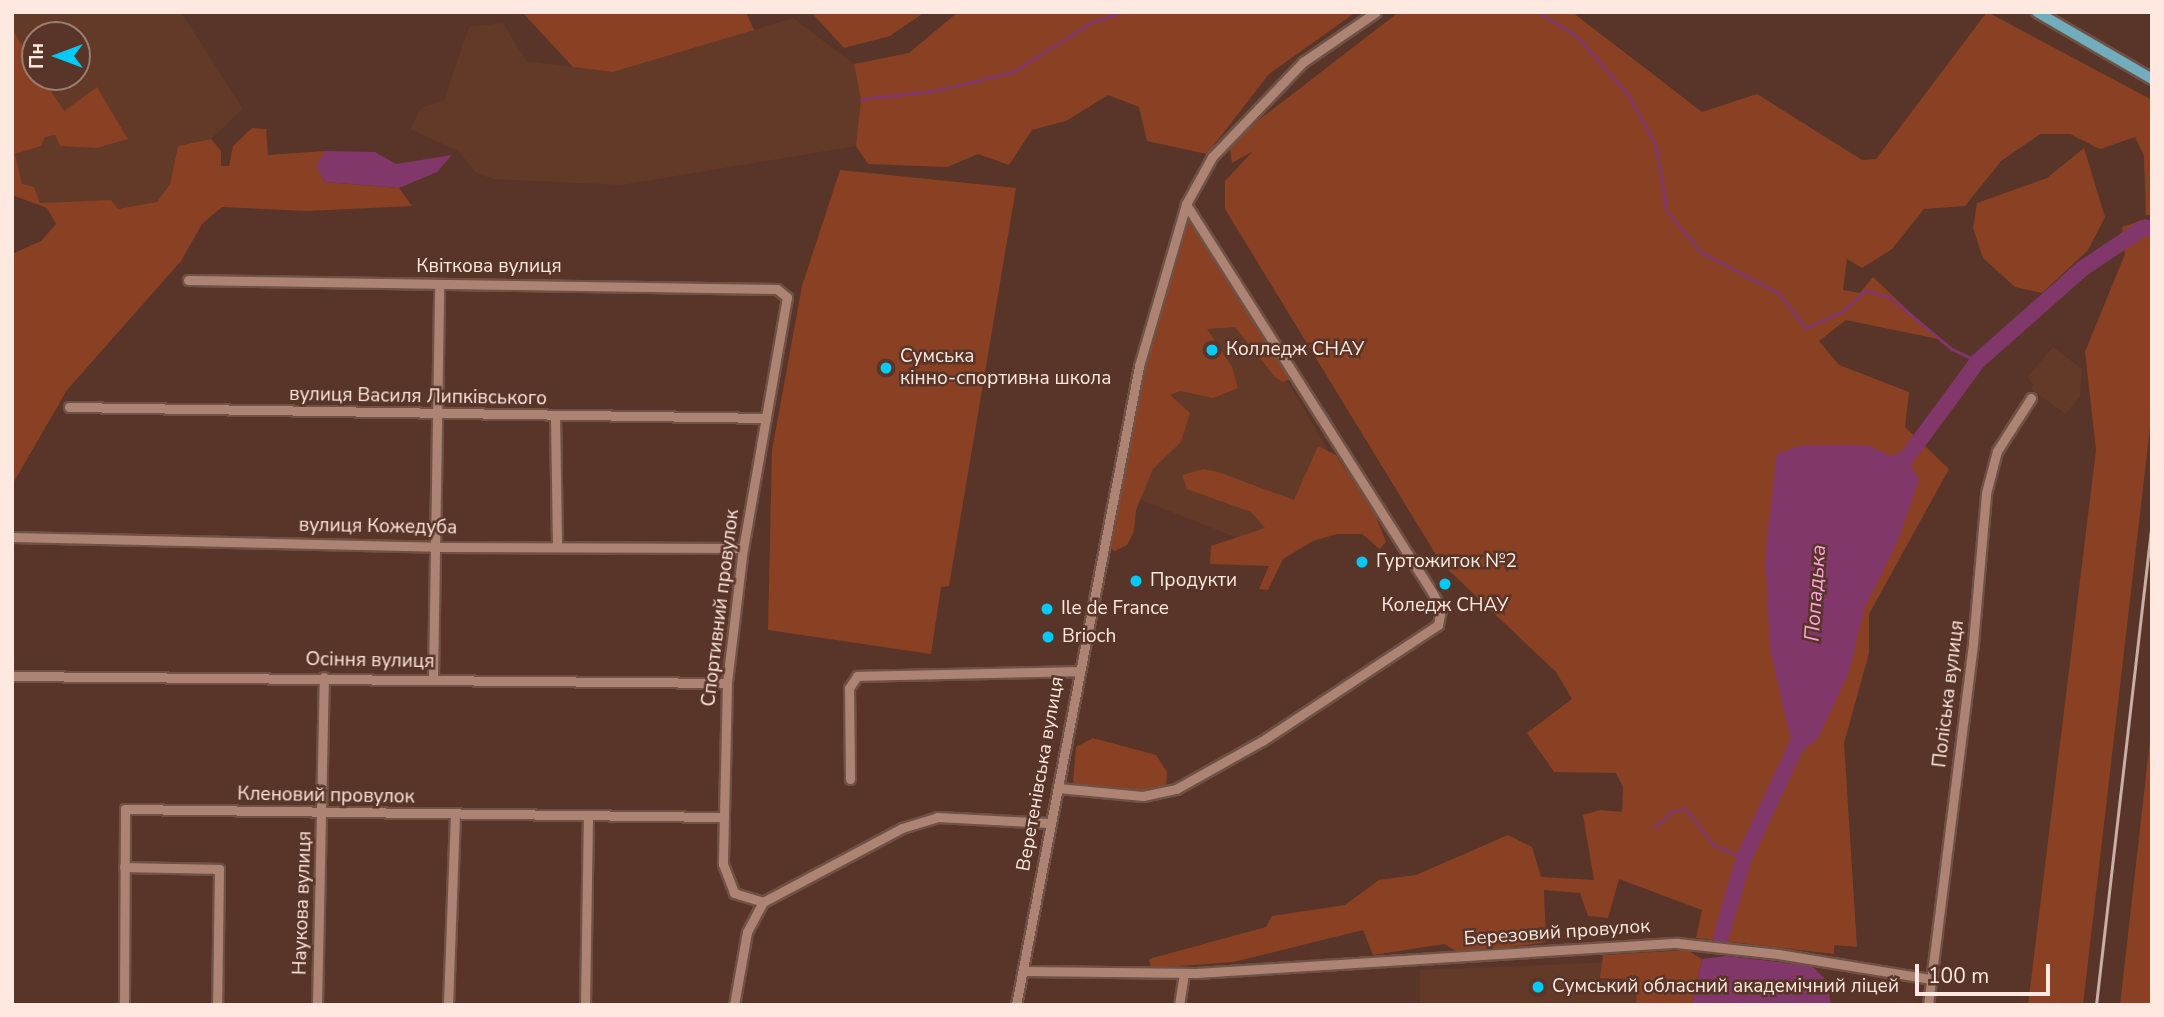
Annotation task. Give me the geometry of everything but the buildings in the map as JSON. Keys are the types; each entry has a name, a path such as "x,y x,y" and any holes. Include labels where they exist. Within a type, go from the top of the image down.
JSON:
{"main road":[{"path":"2037,12 2152,79"}],"street":[{"name":"Веретенівська вулиця","path":"1016,1005 1078,671 1139,366 1186,204 1212,157 1303,62 1376,12"},
{"path":"1058,788 1143,796 1176,789 1302,716 1438,625 1441,609 1432,592 1186,204"},
{"name":"Квіткова вулиця","path":"188,280 777,289 788,297"},
{"path":"433,679 438,547 439,285"},
{"name":"Спортивний провулок","path":"763,902 734,893 726,878 721,817 727,683 743,548 788,297"},
{"name":"Поліська вулиця","path":"1928,1005 1973,643 1986,493 1997,451 2031,398"},
{"name":"вулиця Василя Липківського","path":"69,407 439,416 766,418"},
{"path":"555,416 557,546"},
{"name":"вулиця Кожедуба","path":"12,537 438,547 743,548"},
{"path":"850,779 849,688 858,676 1078,671"},
{"name":"Осіння вулиця","path":"12,676 727,683"},
{"name":"Наукова вулиця","path":"317,1005 324,813 324,677"},
{"name":"Кленовий провулок","path":"124,1005 125,809 455,816 721,817"},
{"path":"448,1005 455,816"},
{"path":"585,1005 588,817"},
{"path":"734,1005 747,932 763,902 902,828 937,817 1050,823"},
{"path":"124,867 219,869 217,1005"},
{"name":"Березовий провулок","path":"1024,971 1184,973 1677,943 1778,954 1930,979"},
{"path":"1179,1005 1184,973"}],"shaded area":[{"path":"12,12 181,12 243,109 211,139 178,146 170,184 157,202 118,209 111,200 39,203 22,185 15,154 41,146 45,137 55,135 60,146 97,148 128,139 97,87 64,111 51,91 91,91 91,21 21,21 21,43 12,29"},
{"path":"522,12 746,12 754,30 613,72 573,67"},
{"path":"811,12 925,12 890,36 844,48"},
{"path":"958,12 1356,12 1269,74 1207,154 1147,141 1139,107 1108,95 1066,121 1032,130 1009,165 978,154 947,167 868,164 856,146 861,99 854,64 909,53"},
{"path":"1399,12 1572,12 1702,112 1757,94 1862,160 1876,159 1987,12 2152,100 2152,215 2146,215 2144,156 2135,137 2100,149 2070,134 2040,134 2001,161 1965,206 1924,209 1892,249 1862,268 1847,259 1843,290 1860,293 1873,277 1938,339 1846,320 1819,341 1839,365 1909,392 1905,427 1949,469 1869,614 1869,653 1844,743 1857,947 1834,945 1834,954 1696,938 1702,910 1619,879 1608,918 1588,916 1580,893 1544,890 1546,942 1462,954 1444,944 1373,955 1363,930 1233,962 1151,968 1149,959 1266,927 1272,916 1345,905 1379,880 1416,875 1508,835 1532,847 1541,877 1594,880 1583,815 1600,810 1622,812 1623,787 1616,773 1554,772 1527,733 1572,699 1556,672 1441,563 1225,209 1225,181 1253,151 1232,163 1229,143"},
{"path":"793,18 854,64 861,99 856,146 622,185 493,179 476,173 458,151 410,129 421,108 444,100 469,27 503,23 526,61 613,72"},
{"path":"12,29 21,43 21,91 51,91 64,111 97,87 128,139 97,148 60,146 55,135 45,137 41,146 15,154 22,184 34,187 40,203 111,200 118,209 157,202 170,184 178,146 211,139 221,151 221,166 229,166 233,146 252,128 266,129 268,155 325,151 317,166 325,182 399,188 412,206 307,211 222,207 202,224 181,261 67,390 12,485 12,254 41,241 56,224 47,208 12,195"},
{"path":"2084,148 2105,217 2088,250 2042,293 2015,287 1983,258 1973,228 1977,203 2047,178"},
{"name":"Сумська кінно-спортивна школа","path":"840,170 1016,188 949,586 941,587 931,654 768,630 772,450 802,286"},
{"name":"Колледж СНАУ","path":"1188,209 1360,506 1278,554 1121,492"},
{"path":"1188,209 1203,245 1224,266 1292,378 1283,382 1275,377 1235,327 1207,329 1232,367 1238,388 1213,398 1180,391 1170,395 1190,413 1181,442 1153,469 1136,510 1134,531 1127,545 1115,551 1108,547 1148,340"},
{"path":"2145,219 2152,223 2152,410 2083,1005 2028,1005 2096,450 2085,352 2125,254 2122,227"},
{"path":"2053,347 2082,369 2080,396 2066,414 2031,389 2034,385 2027,377"},
{"path":"1318,446 1336,455 1375,514 1386,542 1380,549 1362,534 1337,534 1313,541 1283,559 1268,590 1259,589 1269,566 1210,564 1211,546 1265,528 1251,512 1187,489 1182,475 1203,469 1218,472 1294,500"},
{"path":"2152,723 2152,1005 2120,1005"},
{"path":"1093,738 1156,755 1167,772 1166,786 1143,792 1073,783 1076,747"},
{"path":"1687,950 1702,959 1692,1005 1636,1005 1638,979 1600,978 1603,955"},
{"name":"Сумський обласний академічний ліцей","path":"1658,960 1656,1005 1420,1005 1420,970"}],"water":[{"path":"325,151 375,152 396,164 452,155 437,172 399,188 325,182 316,166"},
{"path":"1799,446 1869,446 1909,464 1919,479 1899,538 1864,609 1849,672 1818,738 1795,757 1770,649 1765,555 1777,454"},
{"path":"1726,956 1812,966 1827,981 1831,1005 1692,1005 1702,959"}],"waterway":[{"path":"861,99 933,91 1013,72 1092,22 1123,12"},
{"path":"1538,12 1577,36 1628,94 1656,145 1667,211 1701,252 1779,293 1806,328 1843,311 1866,290 1891,298 1952,349 1978,361"},
{"name":"Попадька","path":"1883,467 1905,460 1978,361 2082,269 2143,228 2152,228"},
{"name":"Попадька","path":"1721,937 1744,858 1800,738"},
{"path":"1655,827 1672,811 1686,809 1714,845 1744,858"}],"railway":[{"path":"2096,1005 2152,518"}],"place":[{"name":"Колледж СНАУ","path":"1212,350"},
{"name":"Сумська кінно-спортивна школа","path":"886,368"},
{"name":"Гуртожиток №2","path":"1362,562"},
{"name":"Продукти","path":"1136,581"},
{"name":"Коледж СНАУ","path":"1445,584"},
{"name":"Ile de France","path":"1047,609"},
{"name":"Brioch","path":"1048,637"},
{"name":"Сумський обласний академічний ліцей","path":"1538,987"}]}
